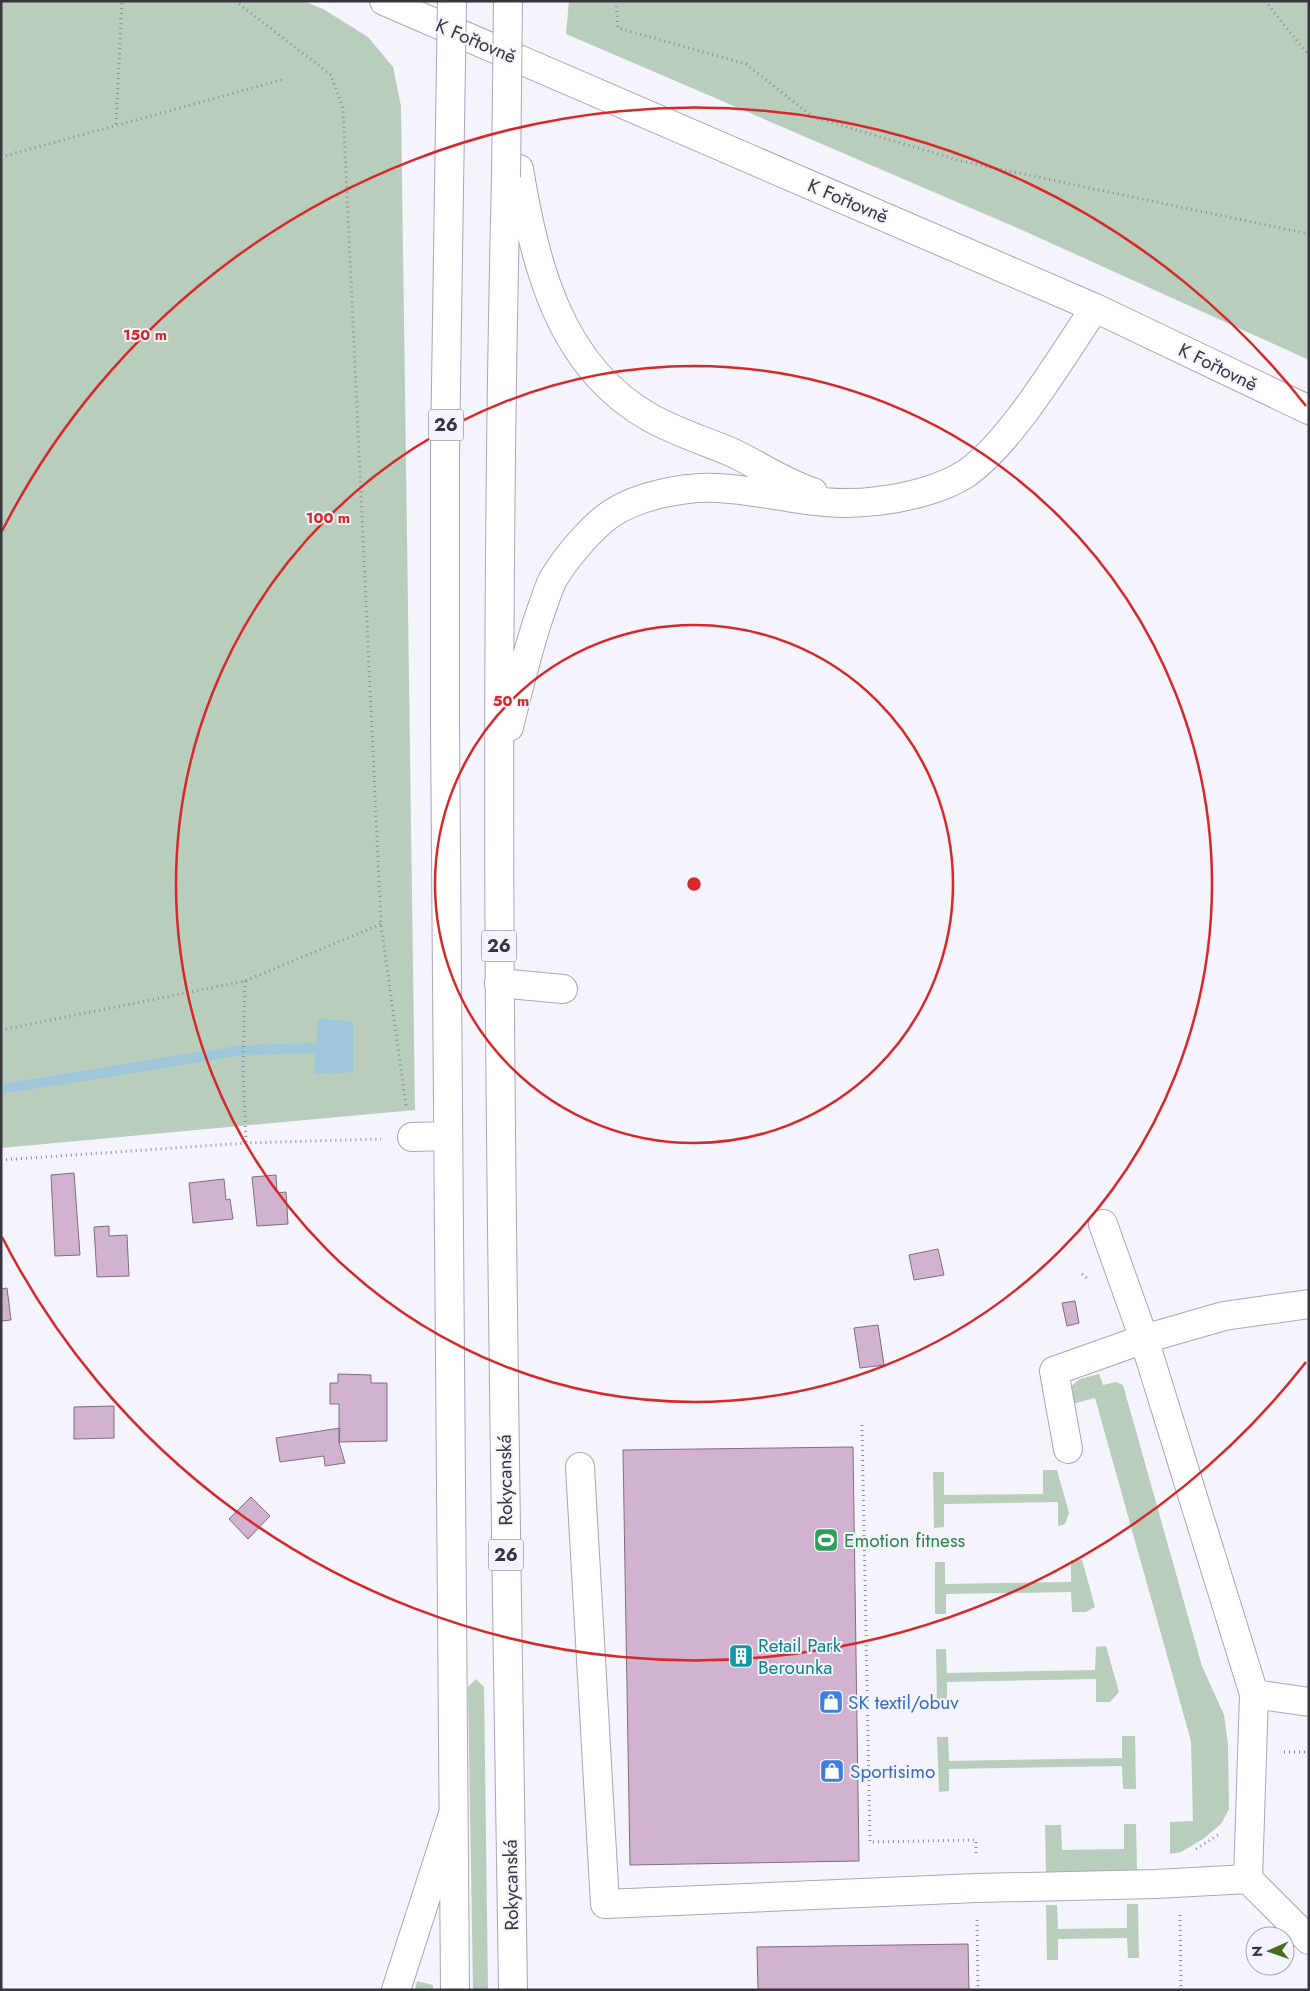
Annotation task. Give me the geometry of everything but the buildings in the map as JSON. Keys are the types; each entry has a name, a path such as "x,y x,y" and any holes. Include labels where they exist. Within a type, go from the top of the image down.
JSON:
{"main road":[{"name":"K Fořtovně","path":"384,1 1095,308 1309,410"},
{"name":"26","path":"452,1 445,451 452,1815 455,1990"},
{"name":"26","path":"499,984 498,772 513,177 507,102 508,1"},
{"path":"513,177 528,224 539,268 553,307 583,359 616,394 651,418 738,456 805,489 856,500 887,500"},
{"path":"498,772 532,636 552,582 578,546 608,516 641,500 679,490 718,488 805,502 838,504 887,500 925,492 966,474 994,448 1019,418 1095,308"},
{"path":"499,984 563,989"},
{"name":"Rokycanská","path":"499,984 499,1121 513,1990"},
{"path":"412,1138 448,1136"},
{"path":"1103,1224 1144,1339 1254,1694 1248,1878 1309,1940"},
{"path":"1068,1449 1054,1371 1144,1339 1224,1316 1309,1304"},
{"path":"580,1467 604,1904 977,1888 1180,1883 1248,1878"},
{"path":"1254,1694 1309,1702"},
{"path":"396,1990 452,1815"}],"path":[{"path":"116,124 122,1"},
{"path":"1,1160 246,1143 412,1138 400,1071 381,924 343,108 331,75 235,1"},
{"path":"616,1 618,28 746,64 813,117 961,161 1309,234"},
{"path":"1266,1 1309,56"},
{"path":"1,157 285,79"},
{"path":"1,1030 245,981 381,924"},
{"path":"245,981 243,1069 246,1143"},
{"path":"1082,1274 1093,1283"},
{"path":"862,1425 870,1842 976,1840 978,1990"},
{"path":"1181,1990 1180,1860 1221,1832"}],"green space":[{"path":"1,1 303,1 323,9 368,37 393,67 401,106 415,1110 1,1148"},
{"path":"569,1 1309,1 1309,360 1022,230 566,34"},
{"path":"1099,1374 1103,1385 1116,1382 1123,1385 1202,1666 1224,1715 1228,1744 1229,1809 1221,1824 1203,1839 1181,1852 1170,1854 1170,1822 1193,1821 1191,1741 1095,1398 1072,1404 1070,1387 1080,1379"},
{"path":"1043,1470 1057,1470 1069,1513 1065,1524 1058,1526 1058,1502 944,1504 944,1527 934,1528 933,1472 944,1472 944,1495 1043,1494"},
{"path":"1071,1560 1082,1560 1095,1607 1086,1612 1072,1612 1071,1592 946,1594 946,1614 935,1614 935,1562 945,1562 945,1584 1071,1582"},
{"path":"1106,1646 1119,1692 1110,1702 1096,1702 1096,1679 947,1682 947,1704 937,1704 936,1649 946,1649 947,1673 1095,1670 1096,1647"},
{"path":"476,1679 484,1687 488,1990 473,1990 468,1687"},
{"path":"1122,1736 1135,1736 1136,1789 1123,1789 1122,1766 949,1769 949,1791 939,1792 937,1737 948,1737 949,1761 1122,1758"},
{"path":"1124,1824 1136,1824 1137,1870 1046,1872 1045,1825 1061,1825 1062,1850 1124,1849"},
{"path":"1127,1904 1138,1904 1139,1958 1128,1958 1127,1938 1058,1939 1058,1960 1047,1960 1046,1905 1057,1905 1058,1929 1127,1928"},
{"path":"417,1981 433,1985 433,1990 415,1990"}],"water":[{"path":"318,1019 353,1021 353,1072 314,1074"}],"waterway":[{"path":"1,1089 244,1050 316,1048"}],"place":[{"name":"Emotion fitness","path":"826,1540"},
{"name":"Retail Park Berounka","path":"741,1656"},
{"name":"SK textil/obuv","path":"831,1702"},
{"name":"Sportisimo","path":"832,1771"}]}
